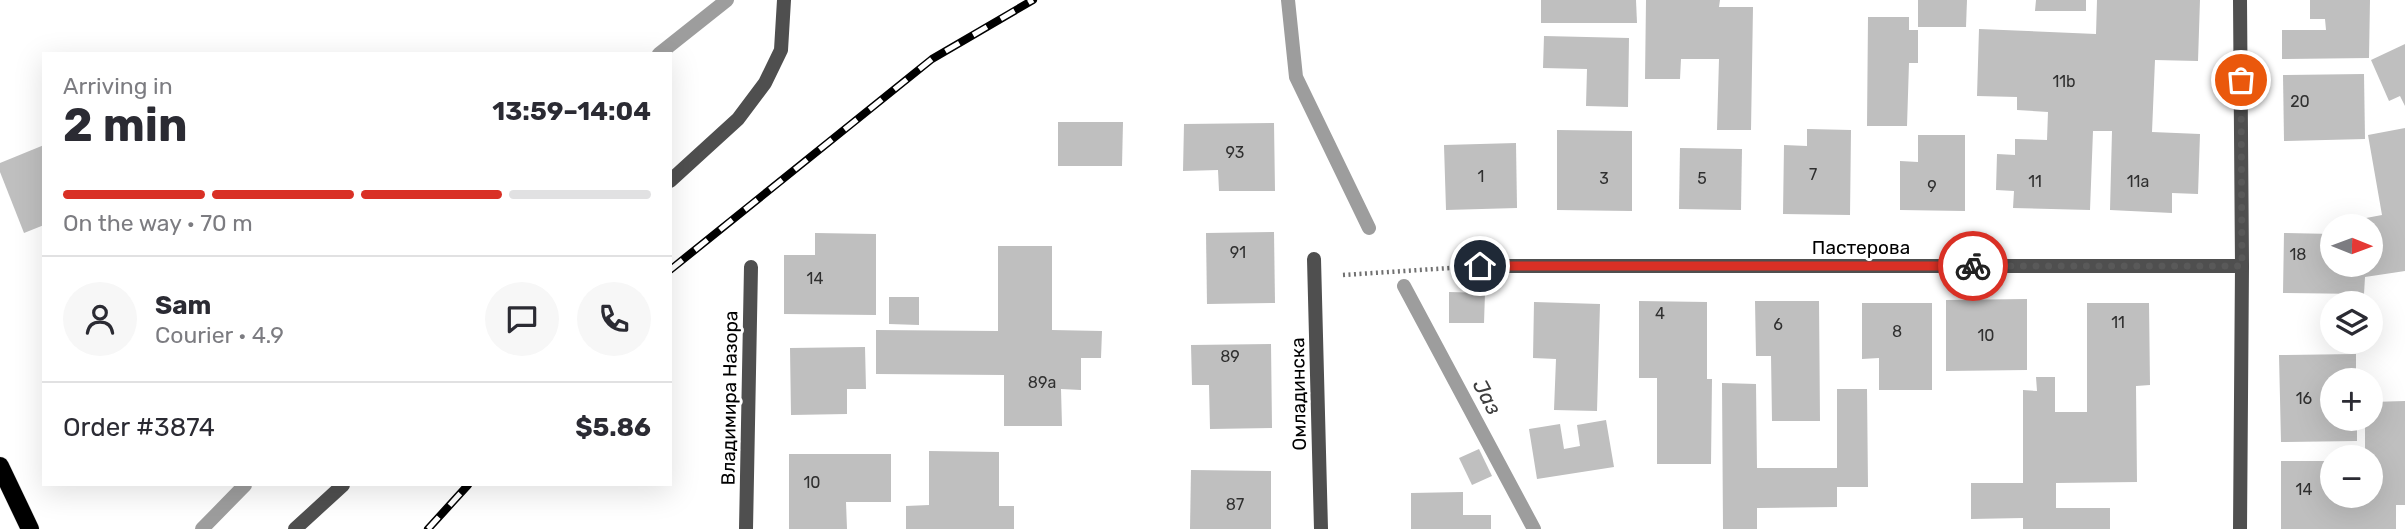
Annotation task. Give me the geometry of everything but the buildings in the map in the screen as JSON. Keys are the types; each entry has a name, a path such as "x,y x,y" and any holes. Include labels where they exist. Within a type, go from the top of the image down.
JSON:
{"main road":[{"path":"0,466 30,529"}],"street":[{"path":"672,179 738,119 765,83 781,50 785,0"},
{"path":"2240,0 2240,529"},
{"name":"Омладинска","path":"1314,259 1321,529"},
{"name":"Пастерова","path":"1480,266 2242,266"},
{"name":"Владимира Назора","path":"746,529 751,267"},
{"path":"295,529 341,486"}],"path":[{"path":"1315,276 1480,266"}],"waterway":[{"path":"662,52 727,0"},
{"name":"Јаз","path":"1288,0 1296,77 1369,228"},
{"name":"Јаз","path":"1404,286 1534,529"},
{"path":"202,529 244,486"}],"railway":[{"path":"672,268 932,59 1033,0"},
{"path":"428,529 467,486"}],"way so far":[{"path":"1973,266 2242,266 2241,80"}],"route":[{"path":"1480,266 1973,266"}]}
